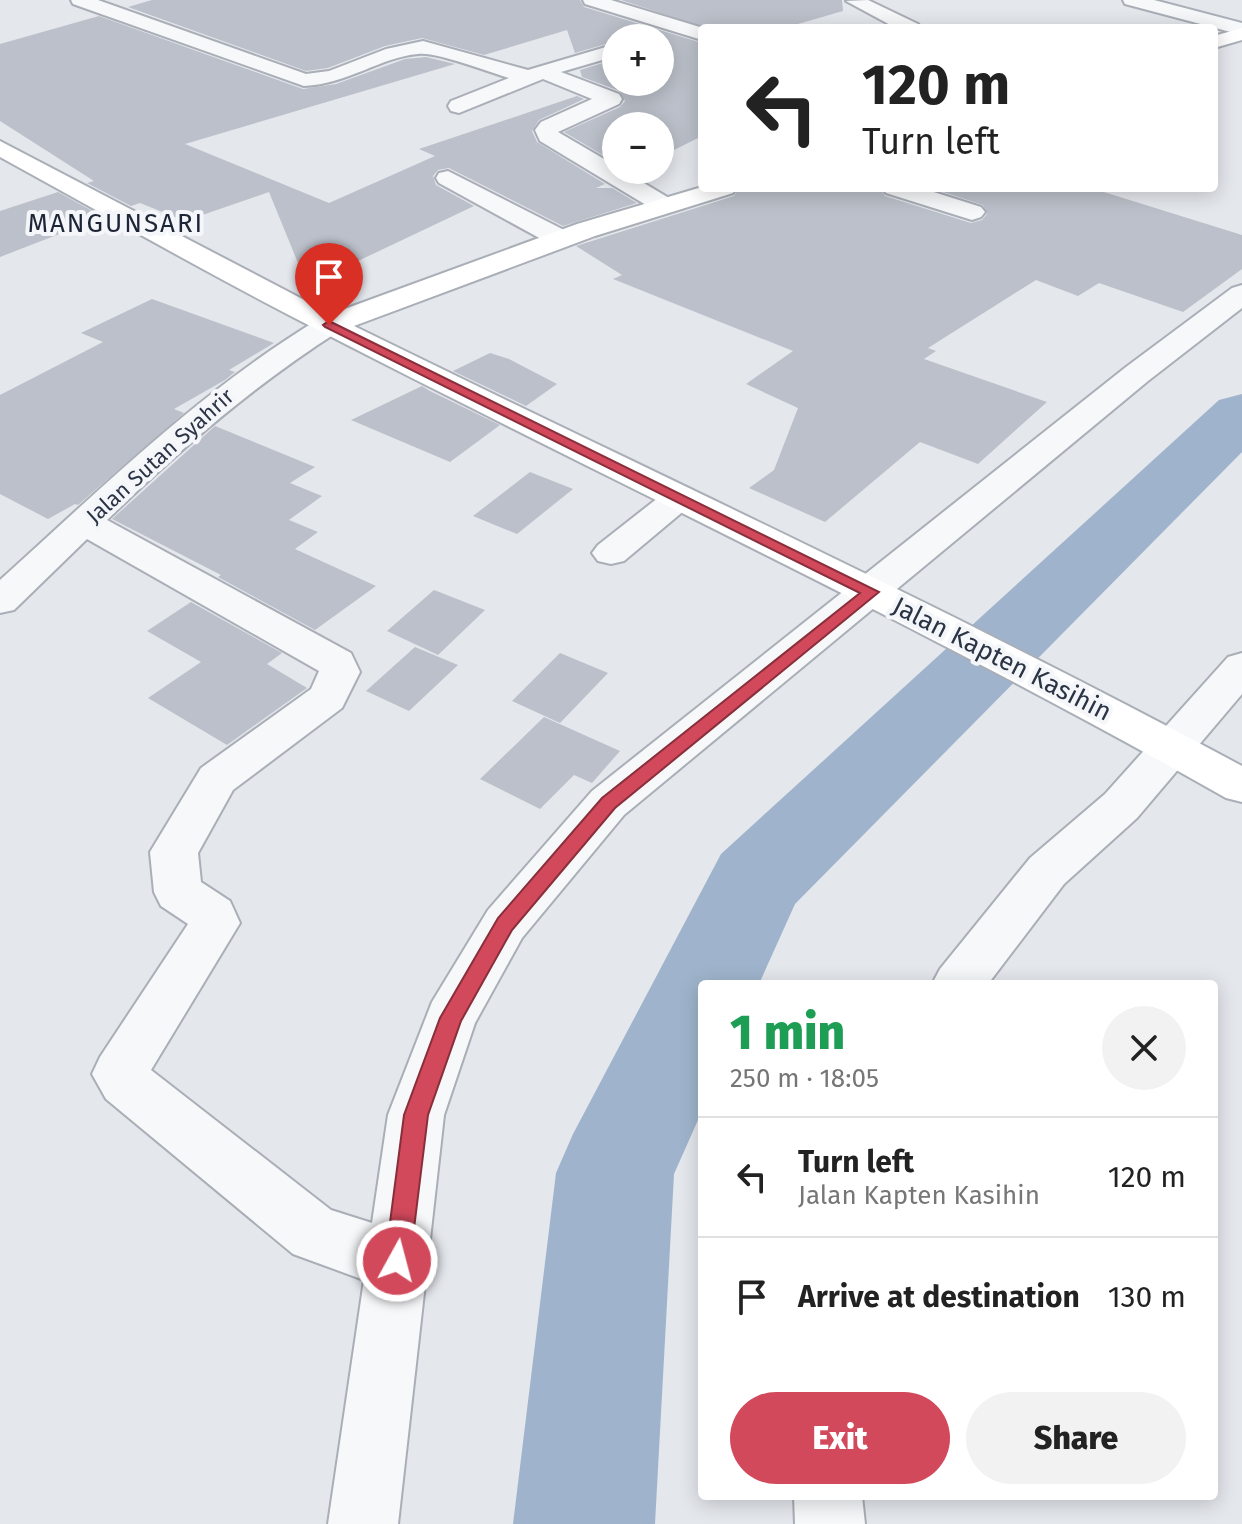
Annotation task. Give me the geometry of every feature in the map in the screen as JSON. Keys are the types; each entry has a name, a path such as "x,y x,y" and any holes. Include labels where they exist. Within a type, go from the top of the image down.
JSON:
{"main road":[{"path":"1218,41 1242,32"},
{"name":"Jalan Kapten Kasihin","path":"0,148 329,325 887,599 1166,743 1242,786"},
{"path":"329,325 561,239 711,192"}],"street":[{"path":"80,0 304,80 337,76 423,47 536,74 611,99 549,127 546,130 548,136 665,206"},
{"path":"592,0 698,32"},
{"path":"1132,0 1214,24"},
{"path":"855,1 903,24"},
{"path":"1218,25 1242,32"},
{"path":"674,38 698,34"},
{"path":"459,106 536,74 602,54"},
{"path":"448,178 561,239"},
{"path":"908,192 972,212"},
{"path":"363,1524 416,1115 451,1018 505,924 608,803 887,599 1137,374 1242,294"},
{"name":"Jalan Sutan Syahrir","path":"0,601 219,400 284,351 329,325"},
{"path":"611,553 680,497"},
{"path":"85,523 337,663 340,672 327,698 217,779 174,852 176,888 180,895 213,915 215,923 119,1074 125,1082 314,1233 397,1261"},
{"path":"961,980 1047,871 1121,806 1166,743 1242,667"},
{"path":"828,1500 830,1524"}],"building":[{"path":"152,0 580,0 584,7 640,24 602,24 602,45 575,53 567,30 484,55 422,38 385,46 328,68 306,71 128,7"},
{"path":"621,0 842,0 843,11 798,24 698,25"},
{"path":"99,16 303,89 336,84 405,59 426,57 455,64 185,144 329,203 435,156 419,149 577,96 584,99 539,120 532,131 537,142 605,184 596,188 612,188 637,203 563,226 449,168 438,170 433,176 436,185 474,206 339,270 311,257 298,263 269,192 185,221 140,203 131,206 87,183 94,181 0,121 0,44"},
{"path":"674,34 698,42 698,138 674,150 674,112 609,112 625,101 622,96 674,96"},
{"path":"602,63 602,84 582,77 580,70"},
{"path":"602,115 602,155 564,132"},
{"path":"58,192 103,217 0,257 0,211"},
{"path":"736,192 882,192 885,196 971,223 982,220 987,214 983,205 943,192 1104,192 1242,235 1242,269 1183,312 1099,283 1078,296 1036,280 928,348 936,351 924,359 1047,402 978,464 920,442 825,522 749,488 774,470 798,408 746,384 793,351 613,279 622,275 576,246 734,196"},
{"path":"152,299 274,343 229,370 235,372 225,380 174,409 184,413 78,505 48,519 0,494 0,395 103,342 81,333"},
{"path":"490,353 509,359 557,384 526,406 453,371"},
{"path":"422,386 500,425 450,462 351,420"},
{"path":"215,426 315,467 290,483 322,496 289,520 318,532 295,549 376,586 315,630 218,577 221,575 112,519"},
{"path":"530,472 573,489 517,534 473,516"},
{"path":"434,590 485,610 438,655 387,631"},
{"path":"191,602 282,653 267,664 307,688 227,745 148,698 201,662 147,631"},
{"path":"415,647 458,665 409,711 366,691"},
{"path":"560,653 608,673 560,723 512,701"},
{"path":"544,717 620,751 592,783 574,775 540,809 480,779"}],"waterway":[{"path":"708,980 756,881 1242,414"},
{"path":"584,1524 615,1173 698,1001"}],"district":[{"name":"MANGUNSARI","path":"116,223"}],"route":[{"path":"329,325 871,592 608,803 505,924 451,1018 416,1115 397,1261"}]}
